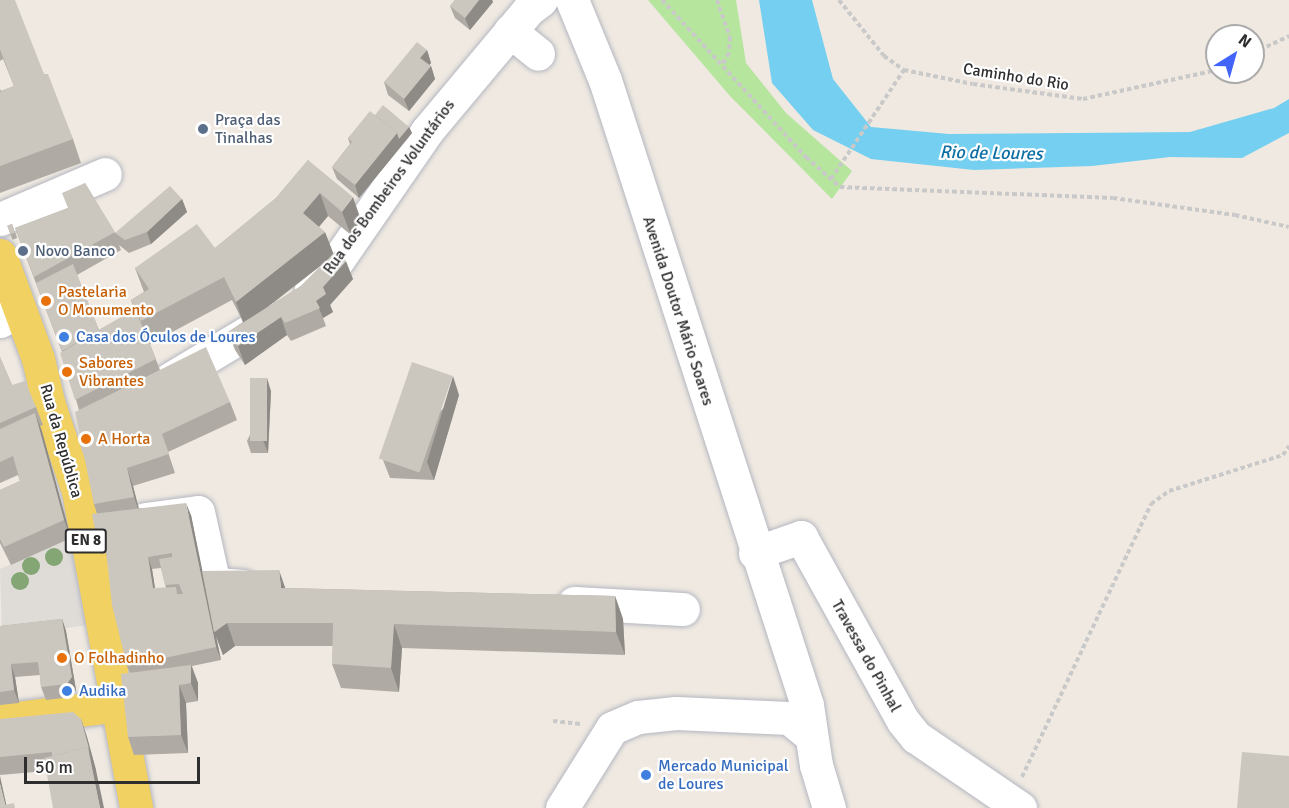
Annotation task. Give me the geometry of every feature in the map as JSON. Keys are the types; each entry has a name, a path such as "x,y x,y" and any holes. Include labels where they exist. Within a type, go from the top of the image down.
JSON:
{"main road":[{"name":"Rua da República","path":"0,255 10,316 38,359 65,423 136,808"},
{"path":"0,720 118,705"}],"street":[{"name":"Avenida Doutor Mário Soares","path":"572,0 605,80 777,624 807,705 805,739 829,808"},
{"path":"527,13 538,54"},
{"name":"Rua dos Bombeiros Voluntários","path":"146,392 268,321 317,283 335,264 428,130 527,13"},
{"path":"0,219 105,174"},
{"path":"22,435 65,423"},
{"path":"83,527 196,511 200,514 214,584 276,588"},
{"name":"Travessa do Pinhal","path":"755,553 801,537 903,721 916,736 1015,805"},
{"path":"539,602 683,609"},
{"path":"562,808 612,728 656,713 805,739"}],"path":[{"path":"662,0 840,187 1113,198 1235,215 1289,228"},
{"path":"717,0 730,37 729,53 722,65"},
{"name":"Caminho do Rio","path":"839,0 884,56 904,70 1083,99 1205,73"},
{"path":"1265,47 1289,36"},
{"path":"831,179 904,70"},
{"path":"1015,805 1150,504 1169,491 1283,455 1289,446"}],"green space":[{"path":"648,0 736,0 746,63 786,113 852,171 832,199 730,96"}],"shaded area":[{"path":"71,538 88,625 2,637 0,569"}],"water":[{"name":"Rio de Loures","path":"759,0 812,0 833,79 871,127 949,134 1190,132 1274,108 1289,99 1289,133 1242,158 1170,157 1092,166 974,170 871,159 813,130 772,83"}],"building":[{"path":"0,0 15,0 44,74 48,74 73,139 0,166 0,92 14,86 0,49"},
{"path":"455,0 479,0 465,18 450,6"},
{"path":"417,42 427,50 420,58 431,66 404,99 384,82"},
{"path":"383,105 409,127 399,139 397,133 375,115"},
{"path":"370,111 397,133 355,185 332,167 352,142 348,138"},
{"path":"308,160 353,197 342,212 320,193 303,213 325,232 236,302 224,277 141,321 131,300 149,289 135,268 197,224 215,248 276,198"},
{"path":"85,183 115,232 34,277 15,228 68,208 62,193"},
{"path":"170,186 182,199 147,232 125,240 115,233"},
{"path":"12,224 15,232 11,234 7,226"},
{"path":"336,251 346,261 323,287 326,294 316,301 320,308 285,323 281,317 238,346 228,332 301,286"},
{"path":"73,264 99,330 62,351 36,283"},
{"path":"135,309 156,359 75,400 60,353"},
{"path":"206,347 230,402 162,434 169,454 127,468 134,497 94,504 75,412"},
{"path":"0,357 12,385 25,381 36,407 0,423"},
{"path":"412,362 453,376 419,472 379,458"},
{"path":"250,378 267,378 267,441 250,441"},
{"path":"35,413 64,520 4,547 0,539 0,490 20,481 13,456 0,462 0,429"},
{"path":"186,503 216,647 127,666 112,605 105,541 97,541 92,514","holes":["172,553 172,557 159,559 165,585 179,584 183,594 177,594 176,587 153,588 148,557"]},
{"path":"279,570 281,588 615,596 616,632 394,624 391,668 332,664 333,623 227,623 214,632 202,571"},
{"path":"62,619 72,677 67,684 41,687 38,662 11,664 14,690 0,692 0,626"},
{"path":"191,665 191,683 179,685 181,735 128,737 121,674"},
{"path":"73,712 81,719 90,752 88,747 52,756 52,752 0,757 0,719"},
{"path":"88,747 100,808 53,808 44,758"},
{"path":"1242,752 1289,756 1289,808 1237,808"},
{"path":"0,784 5,805 0,806"},
{"path":"14,803 15,808 0,808 0,806"}],"place":[{"name":"Praça das Tinalhas","path":"203,129"},
{"name":"Novo Banco","path":"23,251"},
{"name":"Pastelaria O Monumento","path":"46,301"},
{"name":"Casa dos Óculos de Loures","path":"64,337"},
{"name":"Sabores Vibrantes","path":"67,372"},
{"name":"A Horta","path":"86,439"},
{"name":"O Folhadinho","path":"62,658"},
{"name":"Audika","path":"67,691"},
{"name":"Mercado Municipal de Loures","path":"646,775"}]}
